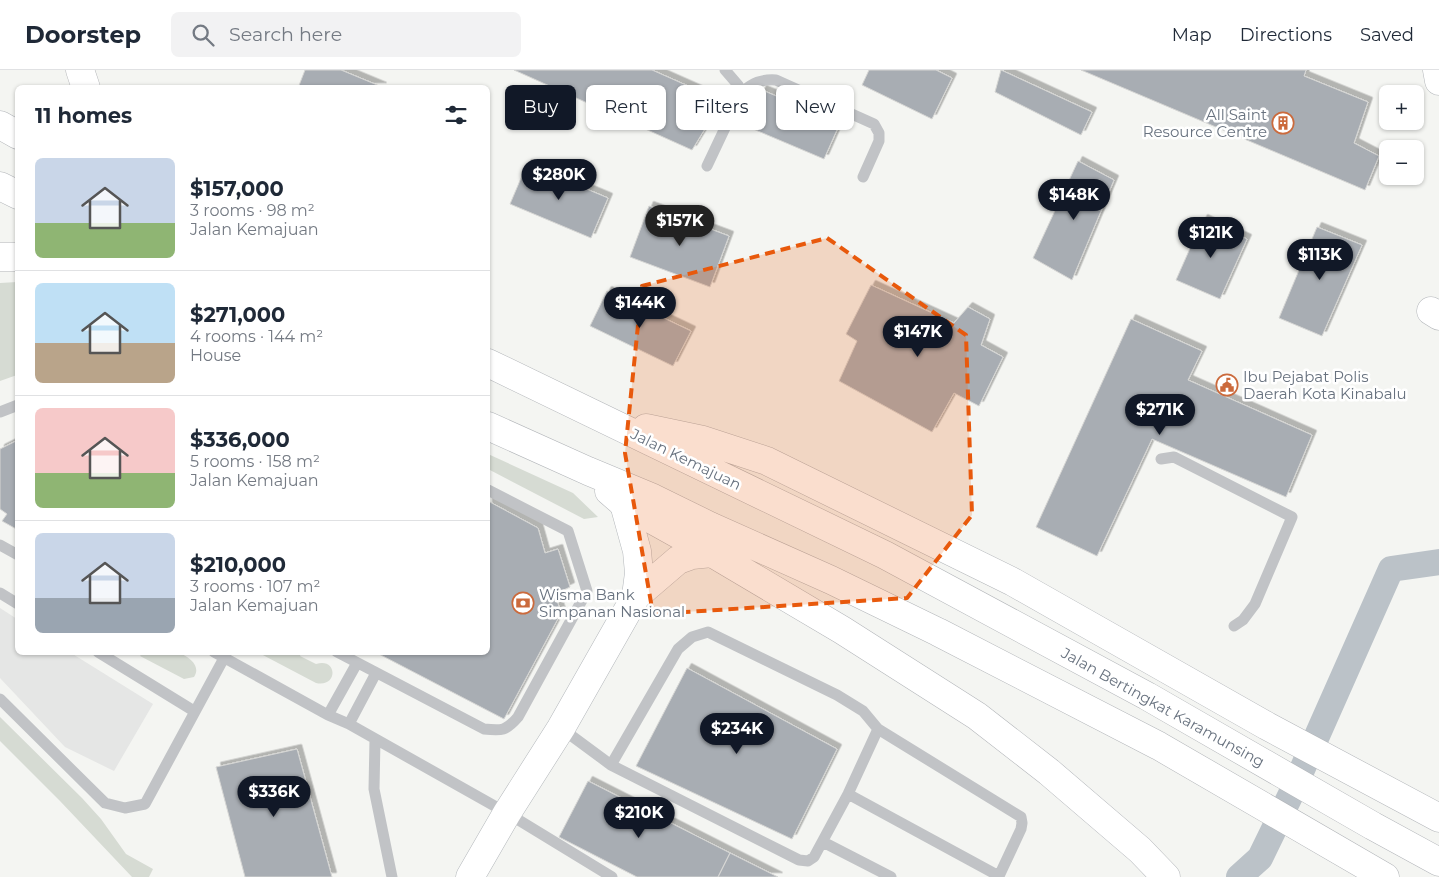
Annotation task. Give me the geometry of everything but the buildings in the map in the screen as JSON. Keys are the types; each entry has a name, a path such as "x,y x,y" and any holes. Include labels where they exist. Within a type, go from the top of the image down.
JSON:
{"main road":[{"path":"80,70 85,85"},
{"path":"1437,70 1439,81"},
{"path":"0,125 15,133"},
{"path":"0,186 15,194"},
{"path":"0,257 15,257"},
{"name":"Jalan Kemajuan","path":"490,363 795,513 885,555"},
{"path":"606,419 703,440 767,462 1013,582 1267,726 1437,815"},
{"path":"490,427 653,498 710,526 831,580 938,632 1159,746 1385,877"},
{"path":"588,471 624,504 712,553 842,630 978,716 1049,772 1140,850 1166,877"},
{"path":"624,504 637,551 639,573 636,596"},
{"path":"470,877 507,813 561,728 636,596 678,560 692,555 712,553"},
{"name":"Jalan Bertingkat Karamunsing","path":"885,555 1147,696 1372,826 1439,862"}],"lane":[{"path":"725,70 738,85"},
{"path":"751,85 765,80 776,80 874,124 879,133 879,141 863,177"},
{"path":"707,166 724,130"},
{"path":"0,412 15,406"},
{"path":"1161,458 1174,457 1292,517 1255,604 1243,620 1234,626"},
{"path":"343,655 484,729 500,731 510,726 518,717 587,591 568,531 490,491"},
{"path":"0,545 15,553"},
{"path":"0,594 15,602"},
{"path":"611,765 678,649 692,637 708,632 837,695 863,711 878,729 1021,817 1021,830 998,877 848,794"},
{"path":"103,655 194,711"},
{"path":"0,699 105,803 125,808 145,804 194,711 219,655 328,715 349,724 507,813 612,877"},
{"path":"328,715 358,663"},
{"path":"349,724 376,673"},
{"path":"561,728 611,765 799,860 808,861 814,857 823,842 878,729"},
{"path":"375,740 374,789 392,877"},
{"path":"823,842 891,877"}],"highlighted area":[{"path":"827,238 966,335 972,515 907,598 653,614 625,453 642,286"}],"shaded area":[{"path":"15,282 15,376 0,381 0,283"},
{"path":"490,455 573,493 598,517 584,519 490,470"},
{"path":"0,608 15,618 15,655 74,655 153,704 114,771 65,747 0,678"},
{"path":"184,655 195,665 196,673 194,677 184,679 140,656"},
{"path":"263,655 300,655 316,664 323,663 328,665 331,668 331,677 323,683 316,683"},
{"path":"0,717 82,798 101,819 126,854 153,869 149,877 132,877 0,741"}],"waterway":[{"path":"1239,877 1260,858 1293,790 1391,569 1439,562"}],"place":[{"name":"All Saint Resource Centre","path":"1283,123"},
{"name":"Ibu Pejabat Polis Daerah Kota Kinabalu","path":"1227,385"},
{"name":"Wisma Bank Simpanan Nasional","path":"523,603"}]}
